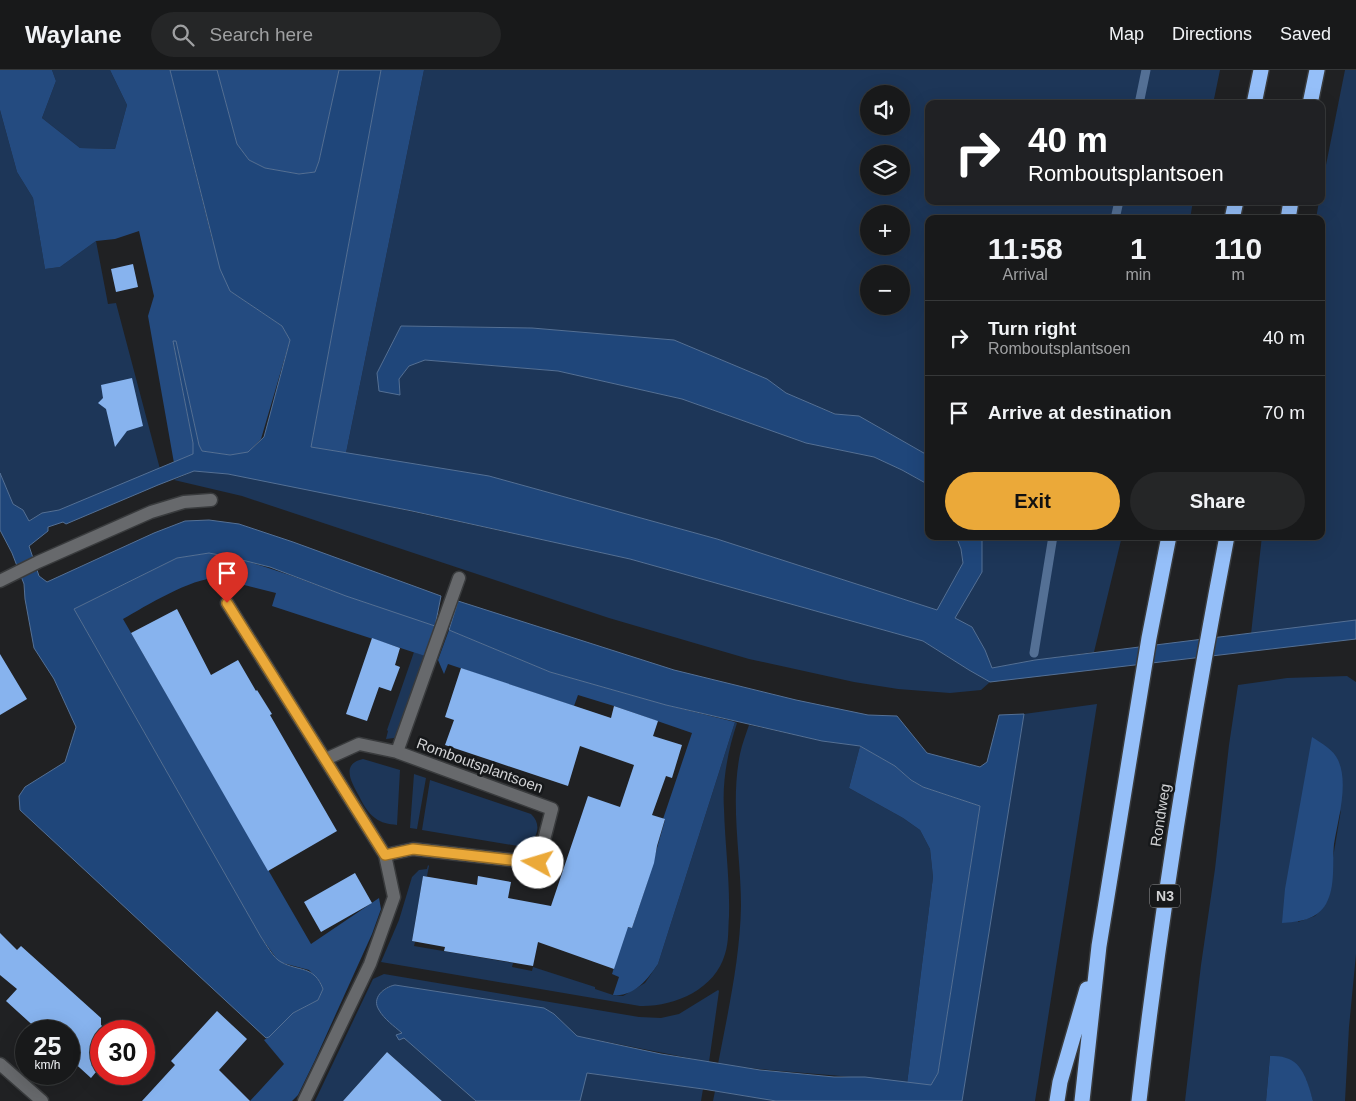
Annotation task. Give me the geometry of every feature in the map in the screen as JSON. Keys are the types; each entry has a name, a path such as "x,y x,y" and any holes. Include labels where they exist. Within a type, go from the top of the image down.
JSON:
{"highway":[{"path":"1255,100 1261,70"},
{"path":"1311,100 1317,70"},
{"path":"1082,1101 1099,946 1139,696 1168,540"},
{"name":"Rondweg","path":"1139,1101 1171,853 1226,540"},
{"path":"1057,1101 1060,1082 1099,946"}],"street":[{"path":"1,577 15,573 151,512 184,502 211,500"},
{"name":"Romboutsplantsoen","path":"397,752 459,578"},
{"path":"227,603 385,855 394,897 370,964 304,1101"},
{"name":"Romboutsplantsoen","path":"326,759 359,744 397,752 552,809 538,863 413,849 385,855"},
{"path":"0,1064 42,1101"}],"shaded area":[{"path":"0,70 52,70 56,81 42,118 80,148 115,149 127,105 110,70 170,70 212,239 230,291 282,326 290,340 261,439 248,452 230,455 202,451 199,445 176,341 173,342 193,443 193,454 174,463 148,316 154,296 139,231 115,239 96,241 60,267 45,269 33,198 17,172 0,110"},
{"path":"52,70 110,70 127,105 115,149 80,148 42,118 56,81"},
{"path":"170,70 217,70 237,144 249,160 265,168 299,174 315,172 339,70 381,70 311,447 489,476 717,539 937,610 963,563 958,540 982,540 982,572 955,618 972,627 985,650 992,668 1035,660 1356,620 1356,639 990,682 923,641 630,559 412,511 228,474 194,471 66,524 63,522 48,527 48,531 29,546 39,576 47,582 154,533 185,521 209,520 239,524 441,596 435,626 346,596 270,567 209,553 177,558 74,609 267,947 281,962 305,970 315,976 323,989 318,1000 293,1013 266,1038 20,810 19,796 25,787 65,762 76,727 54,679 34,648 24,584 12,553 0,530 0,473 13,504 23,510 29,521 42,513 59,510 193,454 193,443 173,341 176,341 199,445 202,451 230,455 248,452 264,437 290,340 282,326 230,291 220,269"},
{"path":"217,70 339,70 315,172 299,174 265,168 249,160 237,144"},
{"path":"381,70 424,70 346,453 311,447"},
{"path":"424,70 1220,70 1214,100 925,100 925,205 1192,205 1191,215 925,215 925,454 859,416 836,414 785,393 767,379 674,340 532,328 401,326 377,373 400,395 399,379 409,366 425,360 558,371 682,399 806,443 874,457 925,483 925,540 958,540 963,563 937,610 717,539 489,476 346,453"},
{"path":"1345,70 1356,70 1356,620 1251,634 1262,540 1325,540 1325,215 1317,215 1318,205 1325,205 1325,170"},
{"path":"0,110 17,172 33,198 45,269 60,267 96,241 108,304 116,303 160,469 59,510 42,513 28,521 23,510 13,504 0,473"},
{"path":"401,326 532,328 674,340 767,379 786,393 835,414 859,416 925,454 925,483 874,457 806,443 682,399 558,371 425,360 409,366 399,379 400,395 379,391 377,373"},
{"path":"194,471 228,474 312,490 630,559 923,641 990,682 981,690 950,693 898,689 854,682 749,659 609,618 242,496 174,480"},
{"path":"982,540 1121,540 1094,652 992,668 985,650 972,627 954,618 982,572"},
{"path":"209,553 261,566 435,626 425,656 272,606 276,593 217,578 206,579 182,588 123,619 311,944 379,898 381,909 372,934 315,1060 298,1095 292,1101 250,1101 284,1064 264,1040 293,1013 318,1000 323,989 320,982 309,970 279,962 261,937 74,609 177,558"},
{"path":"458,601 674,670 796,700 868,715 897,716 927,753 980,767 987,762 999,715 1024,714 962,1101 776,1101 587,1073 580,1101 476,1101 404,1038 399,1040 396,1035 402,1033 389,1022 377,1006 380,994 387,988 395,985 544,1008 554,1014 577,1036 661,1054 760,1070 834,1077 865,1077 931,1085 938,1073 980,806 923,787 911,780 895,766 860,746 822,741 666,705 550,672 449,630"},
{"path":"449,630 550,672 666,705 735,722 658,964 649,976 634,990 621,995 613,995 619,977 612,974 627,927 632,928 647,883 665,820 663,819 692,733 578,695 574,706 448,664 444,674 438,660"},
{"path":"414,652 425,656 397,735 394,738 386,739 387,730"},
{"path":"1347,676 1356,682 1356,954 1349,1027 1345,1101 1313,1101 1306,1079 1270,1056 1266,1101 1185,1101 1238,685 1287,678","holes":["1341,810 1325,905 1315,916 1298,922"]},
{"path":"1097,704 1035,1101 962,1101 1024,714"},
{"path":"735,722 737,723 728,755 724,788 729,889 728,940 720,967 702,987 691,994 666,1003 640,1006 381,962 399,920 412,877 419,870 427,869 428,865 427,876 423,876 412,941 415,942 414,946 513,963 512,967 532,971 533,967 595,987 595,989 613,995 623,996 645,983 658,964"},
{"path":"749,725 822,741 860,746 849,788 903,818 920,830 930,849 933,877 907,1084 718,1064 733,985 740,926 741,887 736,792 740,754"},
{"path":"1312,737 1334,753 1343,779 1342,801 1334,844 1331,890 1326,904 1318,914 1301,921 1282,923 1285,889"},
{"path":"860,746 895,766 911,780 923,787 980,806 938,1073 931,1085 907,1084 933,877 930,849 920,830 903,818 849,788"},
{"path":"363,759 400,770 397,825 382,822 372,816 356,791 351,780 350,769 356,761"},
{"path":"414,774 426,778 417,829 410,828"},
{"path":"430,780 531,814 537,824 536,834 529,842 518,846 422,830"},
{"path":"384,974 639,1017 661,1018 679,1014 718,990 709,1062 577,1036 554,1014 544,1008 395,985 388,987 380,994 378,1007 384,1016 402,1033 399,1040 404,1038 476,1101 442,1101 387,1052 343,1101 315,1101 373,979"},
{"path":"1270,1056 1284,1057 1297,1064 1304,1075 1313,1101 1266,1101"},
{"path":"586,1073 703,1089 701,1101 580,1101"},
{"path":"715,1091 776,1101 713,1101"}],"building":[{"path":"133,264 138,287 116,292 111,269"},
{"path":"132,378 143,426 127,431 115,447 106,409 98,403 103,398 101,385"},
{"path":"177,609 211,675 238,660 272,714 270,715 337,831 268,871 131,633"},
{"path":"372,638 400,648 395,665 400,667 391,691 379,687 367,721 346,714"},
{"path":"0,654 27,699 0,715"},
{"path":"461,668 611,718 614,706 658,721 653,736 682,745 672,778 666,776 652,815 665,819 654,863 632,928 628,927 614,969 538,942 533,966 444,951 445,947 412,941 423,876 477,885 478,876 511,882 508,898 551,906 588,796 620,807 634,765 580,746 568,786 445,745 454,720 445,717"},
{"path":"355,873 372,903 321,932 304,902"},
{"path":"0,933 17,950 21,946 101,1018 101,1020 90,1020 90,1077 80,1068 80,1020 27,1020 6,1001 17,989 0,975"},
{"path":"217,1011 247,1039 219,1070 250,1101 142,1101 175,1065 171,1061"},
{"path":"387,1052 442,1101 343,1101"}],"waterway":[{"path":"1140,100 1146,70"},
{"path":"1116,215 1118,205"},
{"path":"1034,653 1052,540"}],"route":[{"path":"227,603 385,855 413,849 538,863"}]}
